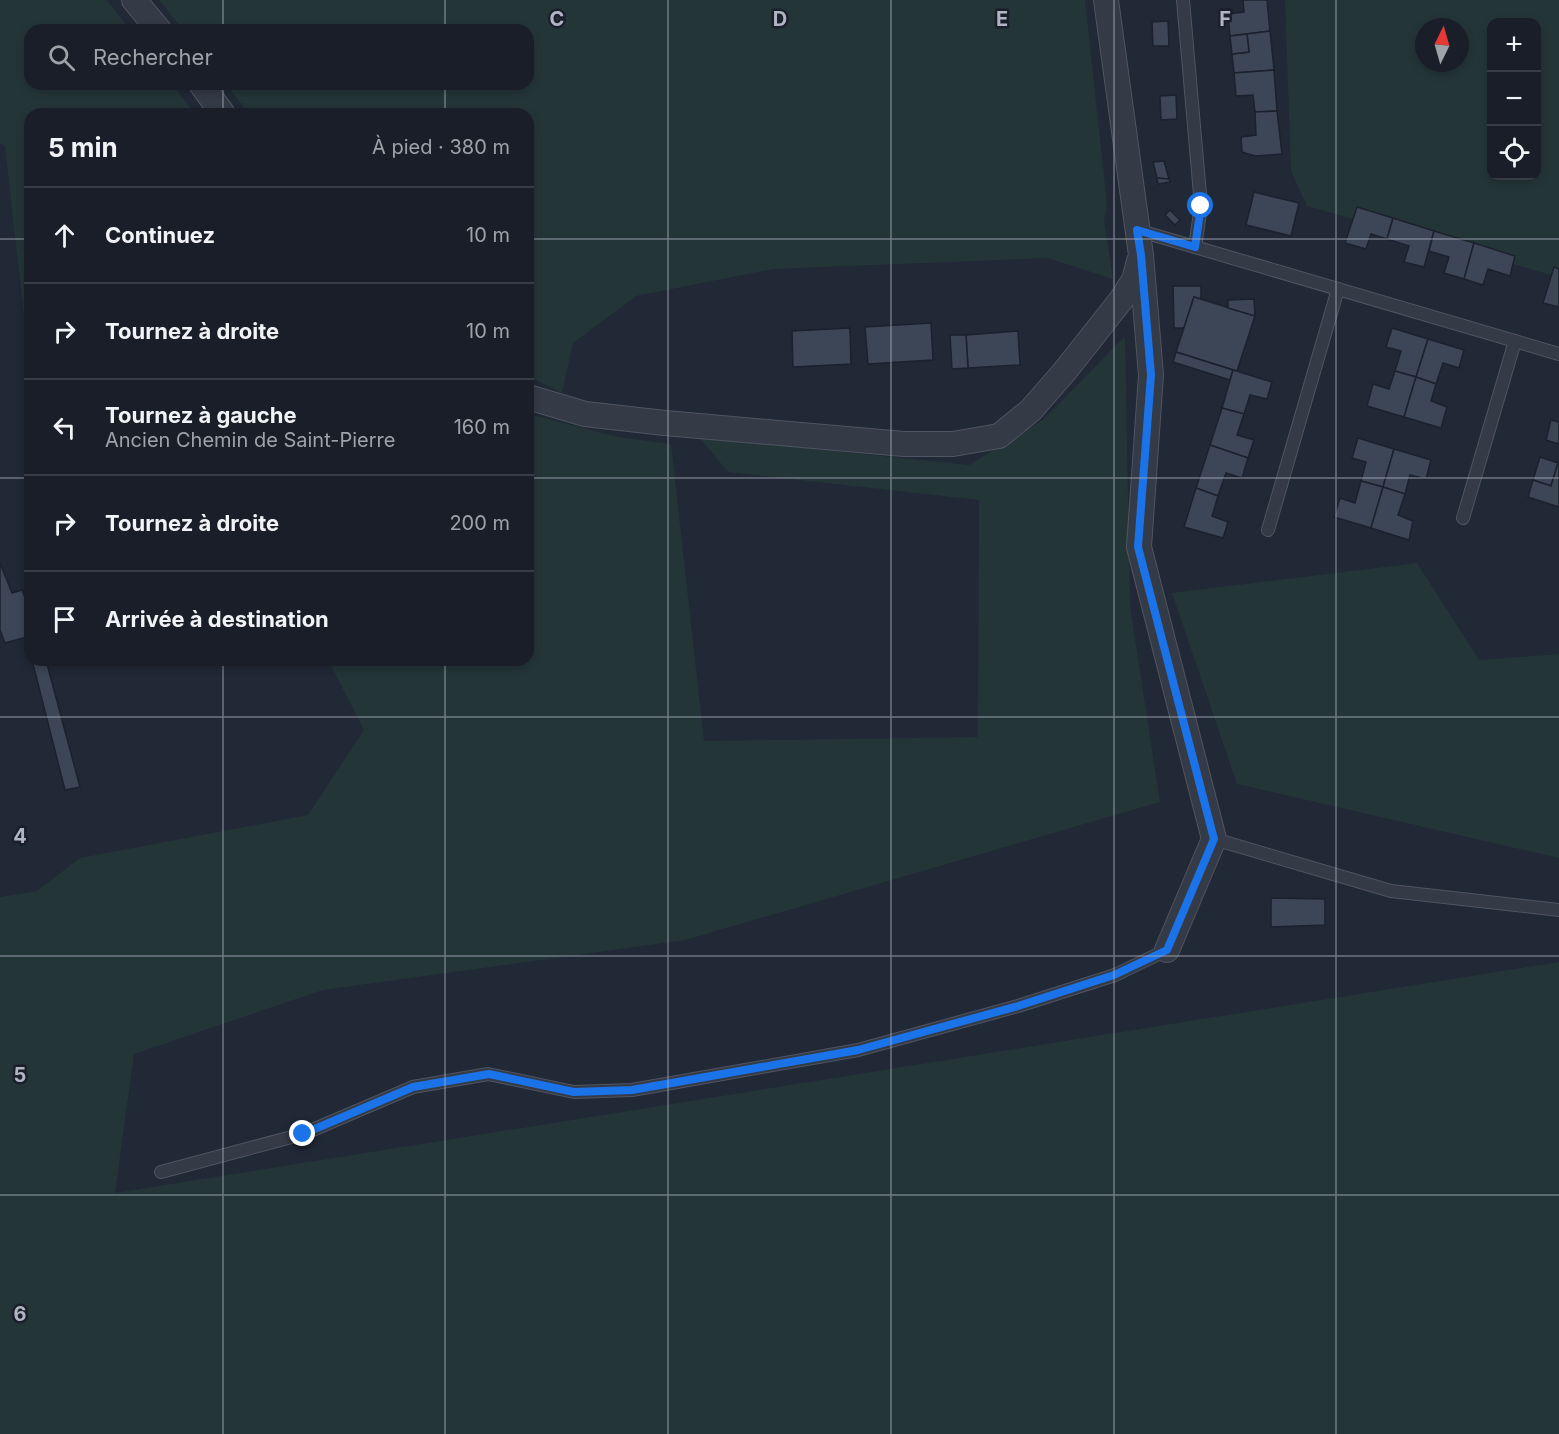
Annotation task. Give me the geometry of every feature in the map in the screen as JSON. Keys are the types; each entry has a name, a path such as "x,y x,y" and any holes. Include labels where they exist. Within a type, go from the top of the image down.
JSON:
{"street":[{"path":"134,0 154,24"},
{"path":"1106,0 1141,255 1151,375 1138,547 1214,839 1167,950"},
{"path":"205,90 219,108"},
{"path":"534,399 585,414 904,444 953,444 999,436 1031,410 1121,300 1134,279 1141,255"}],"lane":[{"path":"1183,0 1201,206 1195,247"},
{"path":"1137,230 1559,354"},
{"path":"1268,531 1338,289"},
{"path":"1463,518 1515,341"},
{"path":"1214,839 1391,891 1559,910"},
{"path":"161,1172 303,1134 413,1087 489,1074 574,1092 632,1090 858,1050 1018,1006 1093,982 1114,975 1167,950"}],"shaded area":[{"path":"0,0 107,0 125,24 24,24 24,90 177,90 190,108 24,108 24,316 5,146 0,143"},
{"path":"159,0 1085,0 1107,204 1104,221 1113,279 1047,258 773,269 636,296 573,343 562,393 534,379 534,108 244,108 231,90 534,90 534,24 178,24"},
{"path":"1285,0 1559,0 1559,277 1307,206 1291,171"},
{"path":"1125,336 1130,606 1160,802 685,940 323,990 134,1054 115,1193 1559,962 1559,1434 0,1434 0,897 37,891 80,858 308,815 364,730 331,666 534,666 534,416 618,437 671,444 704,741 978,737 979,500 728,472 699,437 969,465 1044,419"},
{"path":"1417,563 1479,660 1559,654 1559,858 1237,784 1172,593"}],"building":[{"path":"1243,0 1267,0 1270,31 1230,36 1228,14 1244,12"},
{"path":"1168,21 1169,46 1153,46 1152,22"},
{"path":"1270,31 1274,70 1234,73 1232,54 1249,52 1247,34"},
{"path":"1247,34 1249,52 1232,54 1230,36"},
{"path":"1274,70 1277,111 1255,112 1253,95 1236,96 1234,73"},
{"path":"1176,95 1177,119 1161,120 1160,96"},
{"path":"1277,111 1282,154 1255,156 1242,152 1241,137 1256,135 1255,112"},
{"path":"1164,161 1169,179 1157,178 1153,162"},
{"path":"1157,178 1169,179 1170,182 1158,184"},
{"path":"1254,192 1299,203 1291,236 1246,225"},
{"path":"1357,207 1393,218 1387,239 1371,234 1366,249 1345,243"},
{"path":"1170,210 1180,220 1175,225 1165,215"},
{"path":"1393,218 1434,231 1424,267 1404,262 1409,246 1387,239"},
{"path":"1434,231 1474,243 1464,279 1444,273 1449,257 1429,251"},
{"path":"1474,243 1515,256 1510,276 1488,269 1483,285 1464,279"},
{"path":"1554,267 1559,269 1559,307 1543,303"},
{"path":"1173,286 1201,286 1201,299 1194,297 1184,328 1174,328"},
{"path":"1194,297 1255,316 1237,371 1176,352"},
{"path":"1254,299 1255,316 1228,308 1228,300"},
{"path":"931,323 933,360 868,364 865,327"},
{"path":"850,328 851,364 793,367 792,331"},
{"path":"1392,328 1428,339 1416,377 1395,371 1401,351 1386,347"},
{"path":"1018,331 1020,365 968,368 966,335"},
{"path":"950,335 966,335 968,368 952,369"},
{"path":"1428,339 1464,350 1459,368 1443,363 1436,384 1416,377"},
{"path":"1176,352 1233,370 1230,380 1173,362"},
{"path":"1233,370 1272,382 1267,399 1250,395 1244,414 1222,408"},
{"path":"1395,371 1416,377 1404,417 1367,406 1373,384 1389,389"},
{"path":"1416,377 1436,384 1431,401 1447,407 1441,428 1404,417"},
{"path":"1222,408 1244,414 1237,435 1254,440 1248,458 1210,445"},
{"path":"1551,420 1559,422 1559,444 1546,440"},
{"path":"1358,438 1394,449 1383,487 1361,481 1366,462 1352,458"},
{"path":"1210,445 1248,458 1242,478 1226,473 1218,496 1196,488"},
{"path":"1394,449 1431,460 1426,479 1410,475 1405,494 1383,487"},
{"path":"1540,457 1558,463 1551,486 1533,480"},
{"path":"1558,463 1559,507 1528,497 1533,480 1551,486"},
{"path":"1361,481 1383,487 1371,528 1334,517 1340,498 1355,503"},
{"path":"1383,487 1405,494 1398,515 1413,521 1409,540 1371,528"},
{"path":"1196,488 1218,496 1212,516 1228,522 1223,538 1184,527"},
{"path":"0,563 12,593 22,590 24,595 24,638 5,643 0,630"},
{"path":"34,666 48,666 80,787 65,790"},
{"path":"1271,898 1325,899 1325,925 1271,927"}],"route":[{"path":"303,1134 413,1087 489,1074 574,1092 632,1090 858,1050 1018,1006 1114,975 1167,950 1214,839 1138,547 1151,375 1137,230 1195,247 1201,206"}]}
